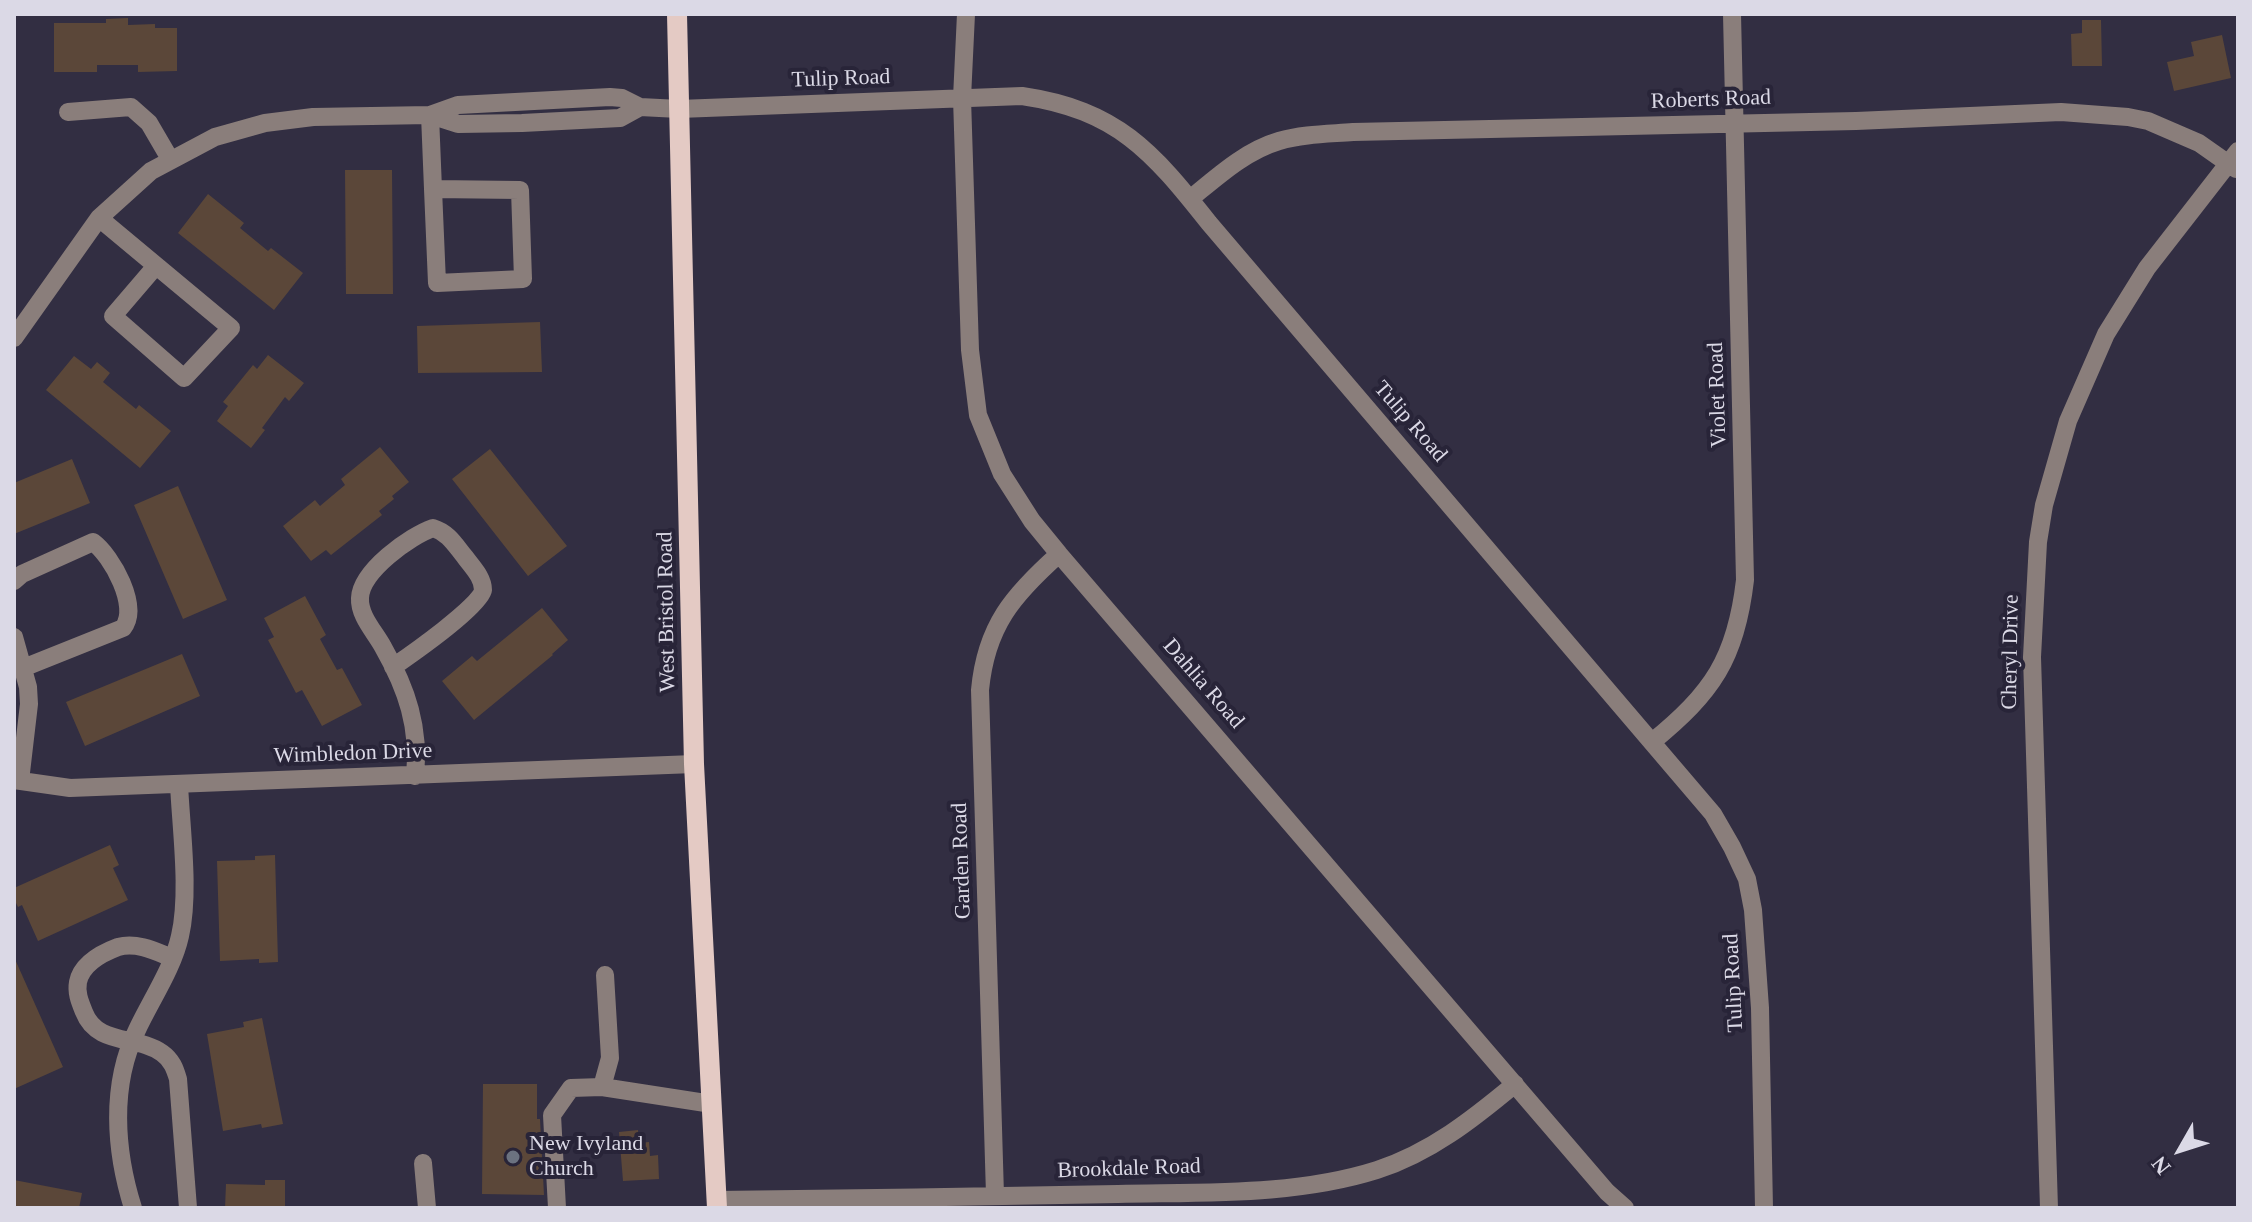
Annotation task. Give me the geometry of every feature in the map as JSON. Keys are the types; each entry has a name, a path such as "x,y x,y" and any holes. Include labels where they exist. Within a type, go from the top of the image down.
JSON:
{"main road":[{"name":"West Bristol Road","path":"677,14 694,764 717,1204"}],"street":[{"name":"Dahlia Road","path":"966,14 962,98 970,350 978,415 1002,474 1032,521 1059,554 1607,1192 1625,1208"},
{"name":"Violet Road","path":"1652,742 1711,685 1741,618 1746,562 1732,14"},
{"name":"Tulip Road","path":"14,338 99,218 151,171 215,137 265,123 328,117 430,115 458,124 522,123 620,118 640,107 679,109 1022,96 1087,112 1127,134 1171,175 1713,814 1747,879 1756,928 1764,1208"},
{"path":"68,112 131,107 149,123 170,159"},
{"name":"Roberts Road","path":"1190,199 1231,166 1260,148 1301,136 1353,132 1856,121 2061,112 2128,117 2176,131 2235,162"},
{"path":"430,115 433,189 437,283 523,279 520,190 433,189"},
{"name":"Cheryl Drive","path":"2049,1208 2032,657 2038,542 2044,505 2068,421 2106,334 2147,268 2235,162"},
{"path":"99,218 231,328 184,378 113,316 155,267"},
{"path":"393,667 469,610 481,597 483,589 480,578 445,532 433,528 409,540 375,568 364,582 360,598 361,609 393,667 413,712 418,749 415,776"},
{"path":"14,581 22,574 93,542 108,556 130,610 129,621 123,628 23,668"},
{"name":"Garden Road","path":"995,1195 980,690 982,663 995,627 1028,581 1059,554"},
{"path":"14,637 29,704 17,781"},
{"name":"Wimbledon Drive","path":"17,781 70,788 694,764"},
{"path":"133,1208 125,1181 118,1128 121,1077 132,1043 180,939 184,913 179,784"},
{"path":"172,958 145,947 127,945 91,961 81,972 78,998 87,1021 98,1032 162,1053 173,1064 178,1079 188,1208"},
{"path":"602,1087 610,1058 605,975"},
{"name":"Brookdale Road","path":"717,1204 995,1195 1231,1199 1315,1185 1380,1169 1449,1136 1515,1084"},
{"path":"557,1208 552,1115 571,1088 602,1087 712,1104"},
{"path":"423,1163 427,1208"}],"building":[{"path":"128,18 128,25 155,24 155,28 177,28 177,71 138,72 138,65 97,65 97,72 54,72 54,23 106,23 106,19"},
{"path":"2082,20 2101,20 2102,66 2072,66 2071,34 2082,33"},
{"path":"2222,35 2231,78 2174,91 2167,62 2194,56 2191,42"},
{"path":"345,170 392,170 393,294 346,294"},
{"path":"208,194 244,223 240,228 268,251 271,248 303,273 274,310 178,233"},
{"path":"540,322 542,372 418,373 417,326"},
{"path":"268,355 304,383 289,401 285,397 251,448 217,421 228,406 223,402 253,365 257,369"},
{"path":"74,356 91,369 97,362 110,373 103,382 136,409 139,405 171,431 140,468 46,390"},
{"path":"380,447 409,482 379,511 382,515 331,555 326,550 311,561 283,526 315,500 320,506 345,485 341,479"},
{"path":"490,449 567,546 528,576 452,479"},
{"path":"72,459 90,503 14,534 14,483"},
{"path":"178,486 227,600 183,619 134,505"},
{"path":"305,596 326,635 320,639 337,670 342,668 362,705 322,726 302,690 296,693 268,640 274,637 264,618"},
{"path":"542,608 568,640 474,720 442,681 472,656 477,661"},
{"path":"182,654 200,696 85,746 66,702"},
{"path":"110,845 119,865 113,868 128,900 38,941 22,905 18,907 14,899 14,888"},
{"path":"275,855 278,962 259,963 259,959 220,961 217,861 255,860 255,856"},
{"path":"14,957 63,1067 14,1089"},
{"path":"262,1018 283,1124 262,1128 261,1124 223,1131 207,1034 244,1027 243,1022"},
{"name":"New Ivyland Church","path":"483,1084 537,1084 544,1195 482,1194"},
{"path":"638,1130 639,1143 649,1142 650,1156 658,1155 659,1179 623,1181 619,1132"},
{"path":"14,1180 82,1193 79,1208 14,1208"},
{"path":"265,1180 285,1180 285,1208 225,1208 226,1184 265,1185"}],"place":[{"name":"New Ivyland Church","path":"513,1157"}]}
